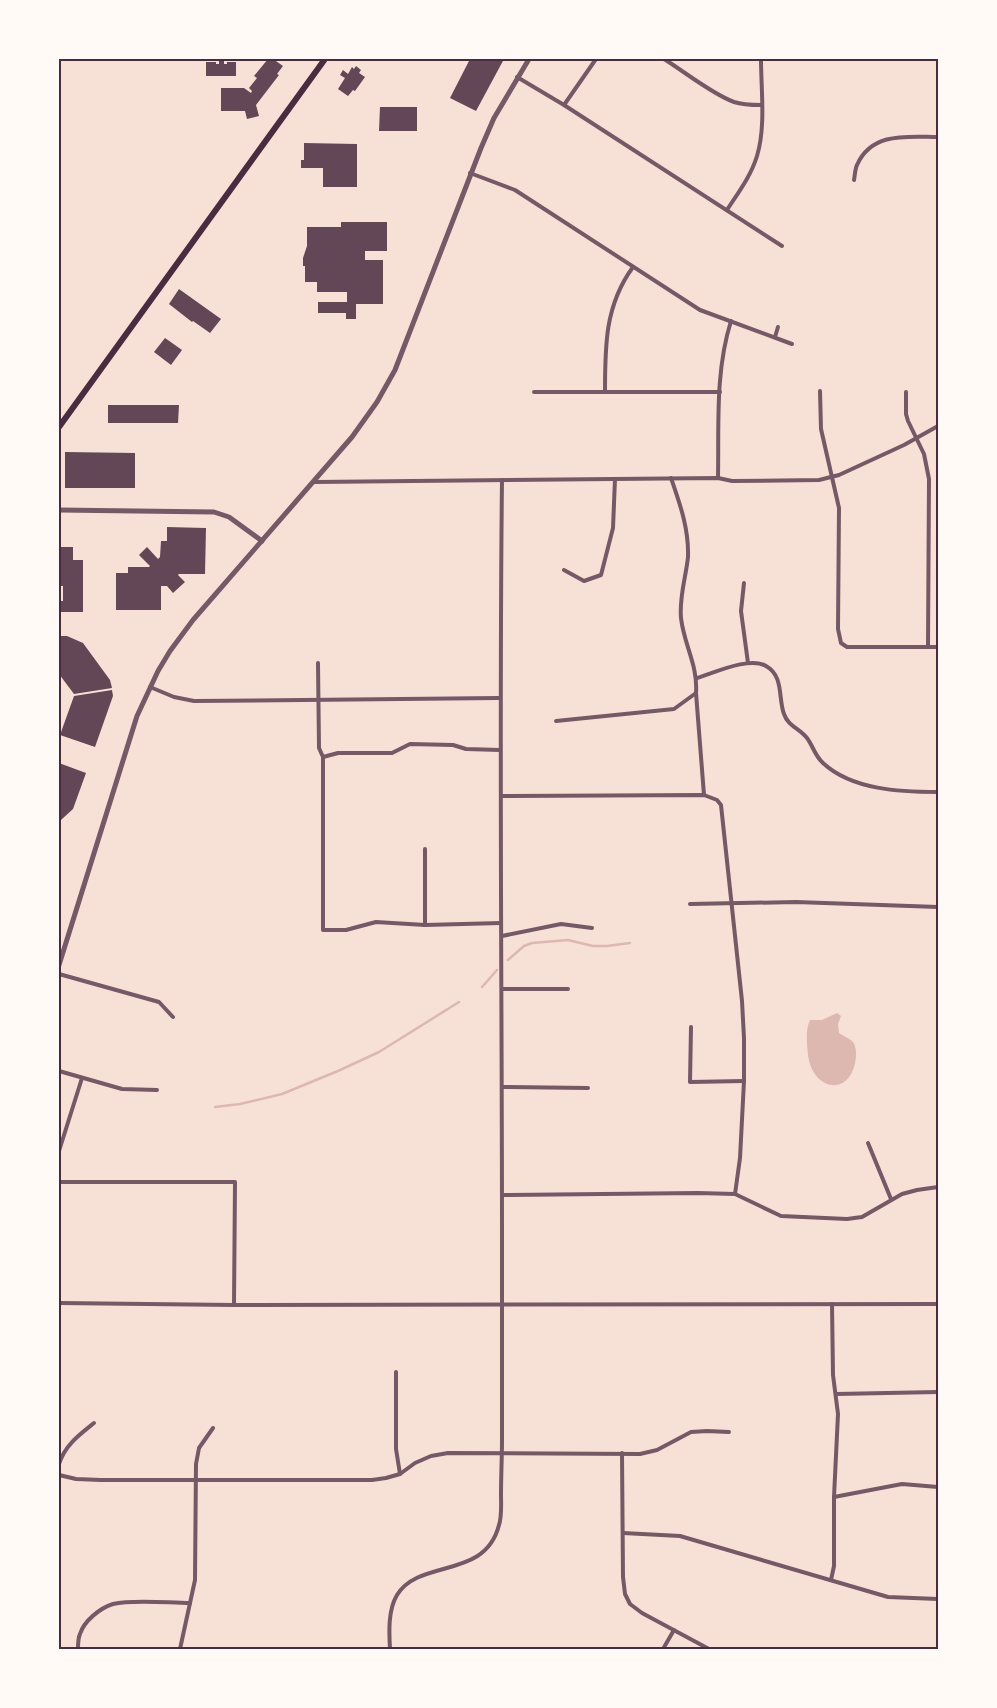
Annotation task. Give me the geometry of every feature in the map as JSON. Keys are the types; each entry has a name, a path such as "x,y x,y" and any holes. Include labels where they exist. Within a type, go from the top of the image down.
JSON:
{"main road":[{"path":"59,427 325,59"}],"street":[{"path":"59,965 137,716 150,687 166,658 184,632 315,482 366,420 395,370 470,173 494,118 528,59"},
{"path":"564,105 596,59"},
{"path":"664,59 734,102 746,105 761,105"},
{"path":"727,210 748,178 757,156 761,134 761,59"},
{"path":"517,77 564,105 782,246"},
{"path":"854,180 857,164 870,146 894,136 938,137"},
{"path":"470,173 515,190 700,310 792,344"},
{"path":"605,391 606,341 610,315 618,291 633,267"},
{"path":"718,478 720,371 724,344 731,321"},
{"path":"775,337 778,327"},
{"path":"820,391 820,422 838,508 838,629 841,643 847,647 938,647"},
{"path":"534,392 720,392"},
{"path":"906,392 906,414 924,454 929,479 928,647"},
{"path":"315,482 670,478 718,478 732,481 819,480 847,472 916,439 938,426"},
{"path":"670,478 686,526 688,558 680,611 682,626 697,678 696,693 704,795"},
{"path":"564,570 584,581 601,575 614,528 615,479"},
{"path":"390,1649 391,1610 396,1596 407,1582 459,1565 478,1556 490,1544 499,1525 502,1453 500,698 502,480"},
{"path":"59,510 214,512 229,517 262,541"},
{"path":"744,583 741,611 748,663"},
{"path":"318,663 319,748 323,757 323,930 346,930 376,922 425,925 501,923"},
{"path":"697,678 748,663 767,666 774,673 780,686 783,712 787,722 806,736 815,755 836,773 857,782 880,788 938,792"},
{"path":"150,687 174,697 194,701 500,698"},
{"path":"556,721 674,709 696,693"},
{"path":"323,757 338,753 392,753 410,744 453,745 466,749 500,750"},
{"path":"501,796 704,795 718,800 721,805 742,1001 744,1081 740,1158 735,1194"},
{"path":"425,849 425,925"},
{"path":"690,904 796,902 938,907"},
{"path":"502,936 561,924 592,928"},
{"path":"59,974 159,1002 173,1017"},
{"path":"502,989 568,989"},
{"path":"691,1027 690,1082 744,1081"},
{"path":"59,1071 122,1089 157,1090"},
{"path":"59,1151 82,1078"},
{"path":"502,1087 588,1088"},
{"path":"502,1195 735,1194 781,1216 847,1219 862,1216 890,1199 917,1190 938,1187 938,1101"},
{"path":"868,1143 890,1199"},
{"path":"59,1182 235,1182 234,1305"},
{"path":"59,1303 234,1305 938,1304"},
{"path":"830,1580 834,1566 834,1497 838,1414 833,1375 832,1304"},
{"path":"396,1372 396,1449 400,1474"},
{"path":"836,1394 938,1392"},
{"path":"59,1464 62,1455 72,1440 94,1423"},
{"path":"180,1649 195,1580 196,1464 199,1448 213,1428"},
{"path":"59,1475 76,1479 101,1480 372,1480 400,1474 415,1463 431,1456 448,1453 640,1454 657,1450 691,1432 729,1432"},
{"path":"622,1453 624,1594 630,1604 642,1613 709,1649"},
{"path":"834,1497 902,1484 938,1487"},
{"path":"623,1533 680,1536 888,1597 938,1598"},
{"path":"78,1649 80,1634 86,1622 112,1604 126,1602 190,1603"},
{"path":"663,1649 674,1630"}],"shaded area":[{"path":"837,1013 841,1016 838,1024 839,1033 853,1043 856,1048 856,1056 853,1069 848,1078 841,1084 833,1085 825,1083 817,1077 811,1068 808,1055 807,1033 810,1020 822,1020"}],"building":[{"path":"268,59 273,59 283,66 277,74 279,75 256,105 259,116 247,119 245,111 221,111 221,88 244,88 251,93 252,91 249,88 257,78 254,76"},
{"path":"470,59 504,59 476,111 450,98"},
{"path":"219,60 224,60 224,64 236,62 236,76 206,76 206,62 216,62 216,64 219,64"},
{"path":"356,66 361,70 359,73 365,77 355,91 353,90 348,96 338,89 345,78 340,75 343,70 348,74 352,67 354,69"},
{"path":"380,107 417,107 417,131 379,131"},
{"path":"304,143 357,144 357,187 323,187 323,168 301,168 301,160 304,160"},
{"path":"341,222 387,222 387,251 365,251 365,260 383,260 383,304 356,304 356,319 346,319 346,313 318,313 318,302 347,302 347,292 317,292 317,282 305,282 303,258 307,246 307,227 341,227"},
{"path":"179,289 221,319 210,333 169,304"},
{"path":"165,338 182,350 171,365 154,352"},
{"path":"108,405 179,405 178,423 108,423"},
{"path":"65,452 135,453 135,488 65,488"},
{"path":"167,527 206,528 205,574 179,574 185,582 173,593 167,586 161,586 161,610 116,610 116,573 128,573 128,567 149,567 139,555 147,547 158,559 160,557 161,541 167,541"},
{"path":"59,547 73,547 73,560 83,560 83,612 59,612 59,601 63,601 63,586 59,586"},
{"path":"59,636 67,636 83,643 110,680 112,688 74,694 59,674"},
{"path":"112,690 113,696 95,747 60,735 74,696"},
{"path":"59,763 86,773 73,809 61,820 59,816"}],"waterway":[{"path":"508,960 524,946 532,943 568,940 593,946 630,943"},
{"path":"482,987 497,970"},
{"path":"215,1107 240,1104 282,1094 338,1071 379,1052 459,1002"}]}
